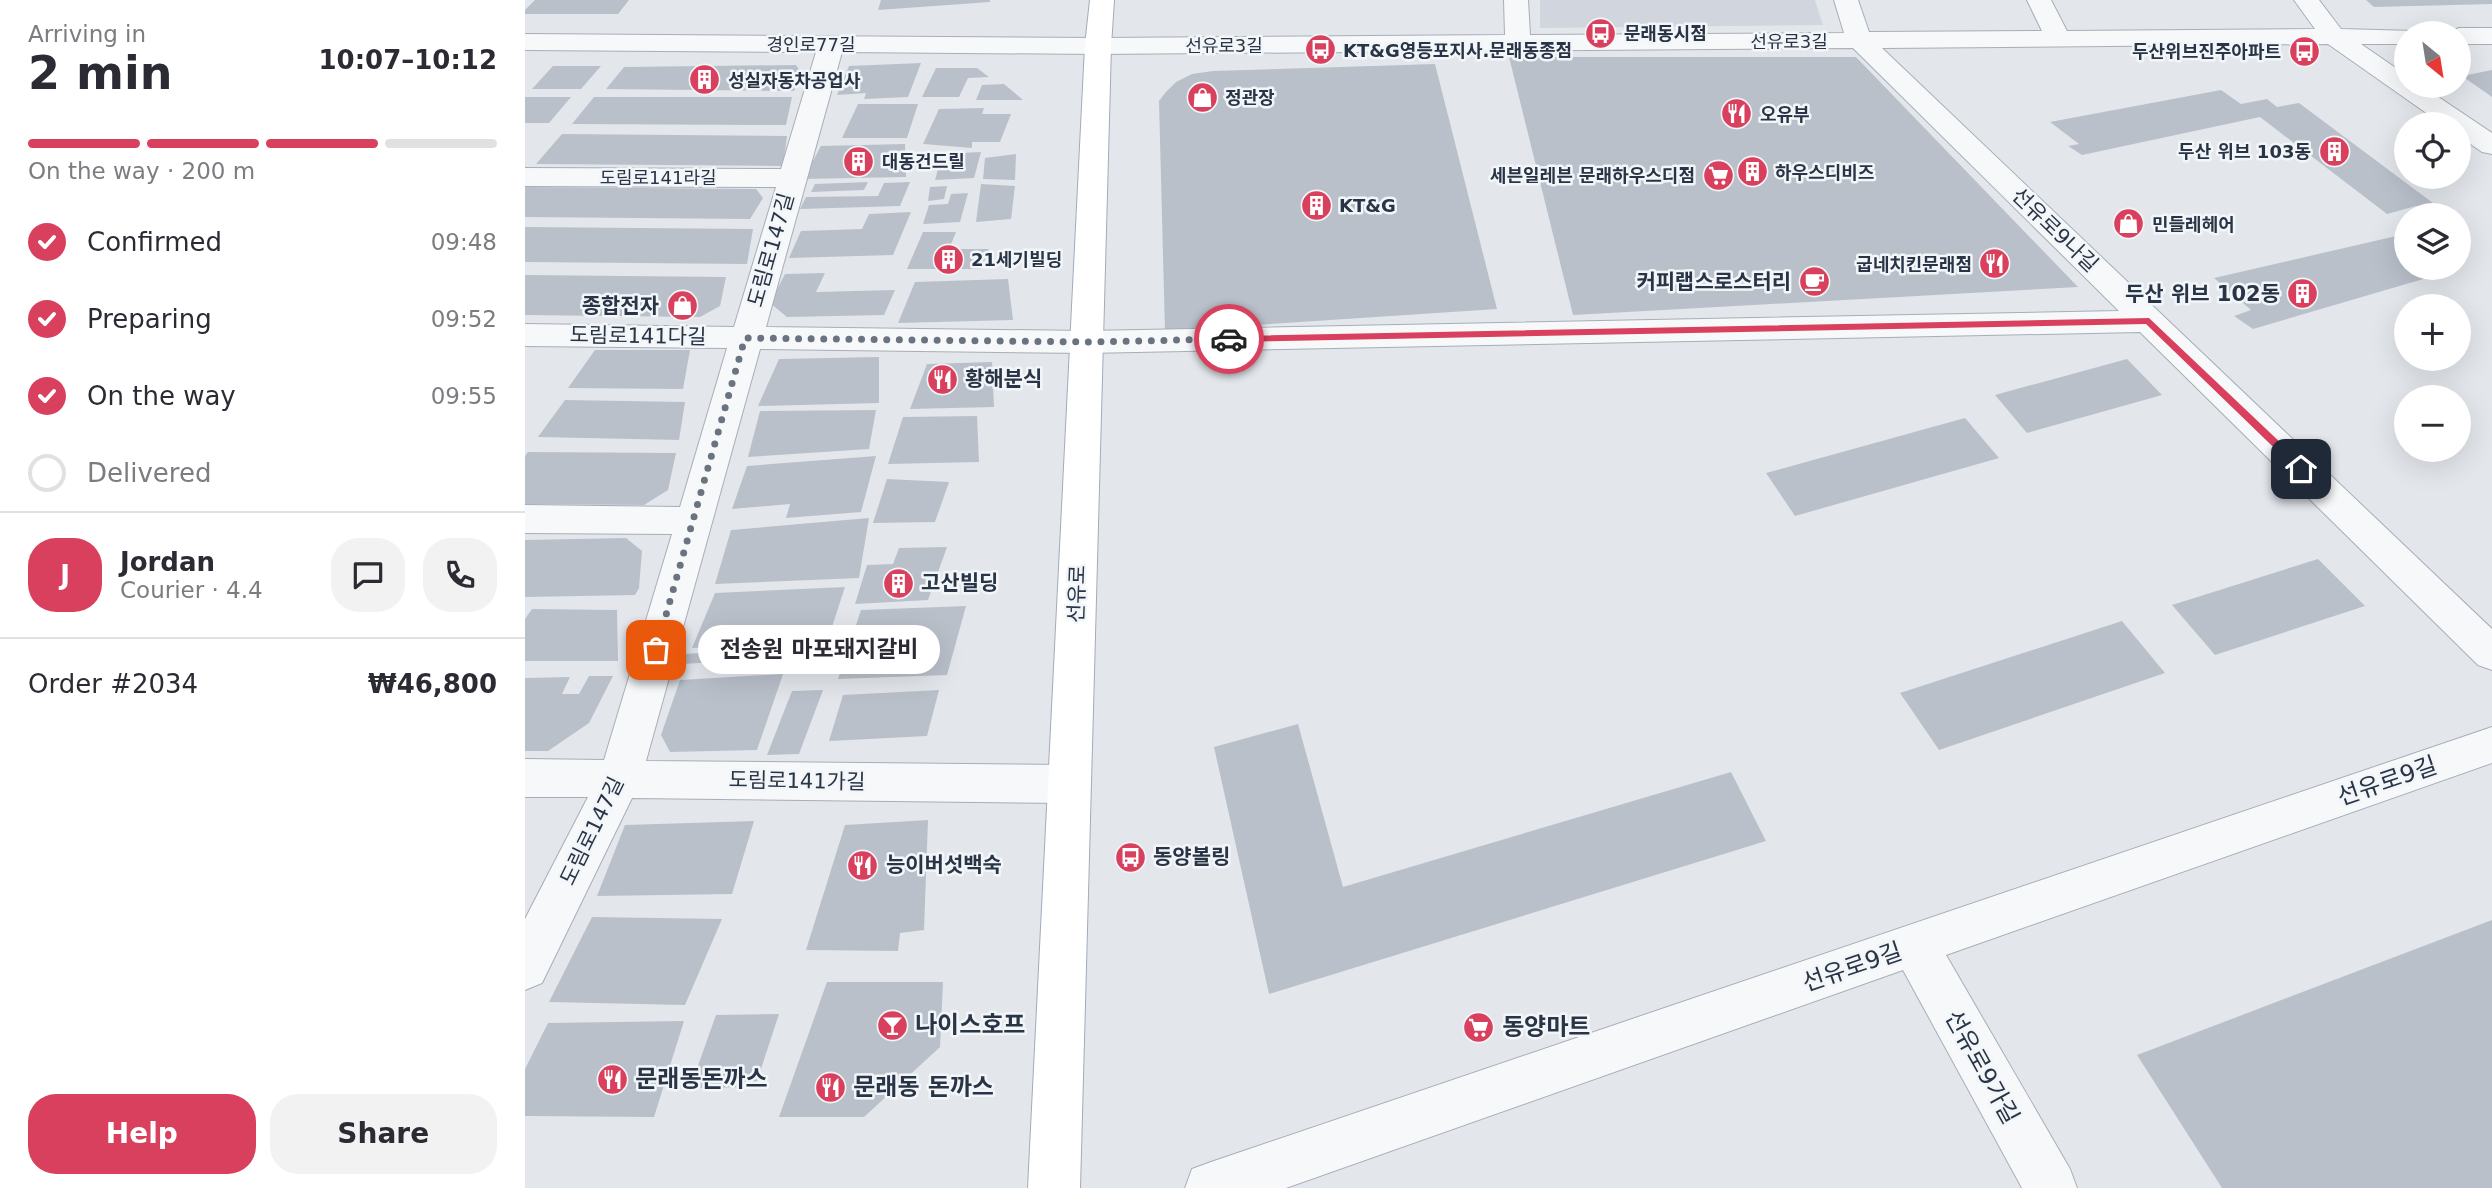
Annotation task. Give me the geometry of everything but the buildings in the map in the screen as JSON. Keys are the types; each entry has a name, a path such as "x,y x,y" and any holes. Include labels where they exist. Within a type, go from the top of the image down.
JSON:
{"main road":[{"name":"선유로","path":"1054,1188 1098,46 1102,0"}],"street":[{"path":"1516,0 1518,43"},
{"name":"선유로9나길","path":"1846,0 1859,40 2492,654"},
{"path":"2039,0 2059,39"},
{"path":"2306,0 2334,37 2492,146"},
{"name":"선유로3길","path":"1098,46 2394,36"},
{"path":"2471,36 2492,36"},
{"name":"경인로77길","path":"525,42 1098,46"},
{"name":"도림로147길","path":"525,967 620,779 831,44"},
{"name":"도림로141라길","path":"525,177 792,178"},
{"name":"도림로141다길","path":"525,335 1087,342 2149,321"},
{"path":"525,519 693,521"},
{"name":"선유로9길","path":"1211,1188 2492,745"},
{"name":"도림로141가길","path":"525,778 1069,784"},
{"name":"선유로9가길","path":"1914,945 2051,1188"}],"shaded area":[{"path":"1540,0 1815,0 1823,25 1540,28"}],"way so far":[{"path":"656,650 745,338 1087,342 1229,339"}],"place":[{"name":"문래동시점","path":"1601,33"},
{"name":"KT&G영등포지사.문래동종점","path":"1320,50"},
{"name":"두산위브진주아파트","path":"2304,51"},
{"name":"성실자동차공업사","path":"705,80"},
{"name":"정관장","path":"1202,97"},
{"name":"오유부","path":"1737,114"},
{"name":"두산 위브 103동","path":"2334,151"},
{"name":"대동건드릴","path":"859,161"},
{"name":"하우스디비즈","path":"1752,172"},
{"name":"세븐일레븐 문래하우스디점","path":"1718,175"},
{"name":"KT&G","path":"1316,205"},
{"name":"민들레헤어","path":"2129,224"},
{"name":"21세기빌딩","path":"948,259"},
{"name":"굽네치킨문래점","path":"1995,264"},
{"name":"커피랩스로스터리","path":"1814,282"},
{"name":"두산 위브 102동","path":"2303,294"},
{"name":"종합전자","path":"682,306"},
{"name":"황해분식","path":"942,379"},
{"name":"고산빌딩","path":"898,583"},
{"name":"전송원 마포돼지갈비","path":"656,650"},
{"name":"동양볼링","path":"1130,857"},
{"name":"능이버섯백숙","path":"863,865"},
{"name":"나이스호프","path":"892,1025"},
{"name":"동양마트","path":"1479,1027"},
{"name":"문래동돈까스","path":"612,1079"},
{"name":"문래동 돈까스","path":"830,1087"}],"route":[{"path":"1229,339 2149,321 2301,469"}]}
